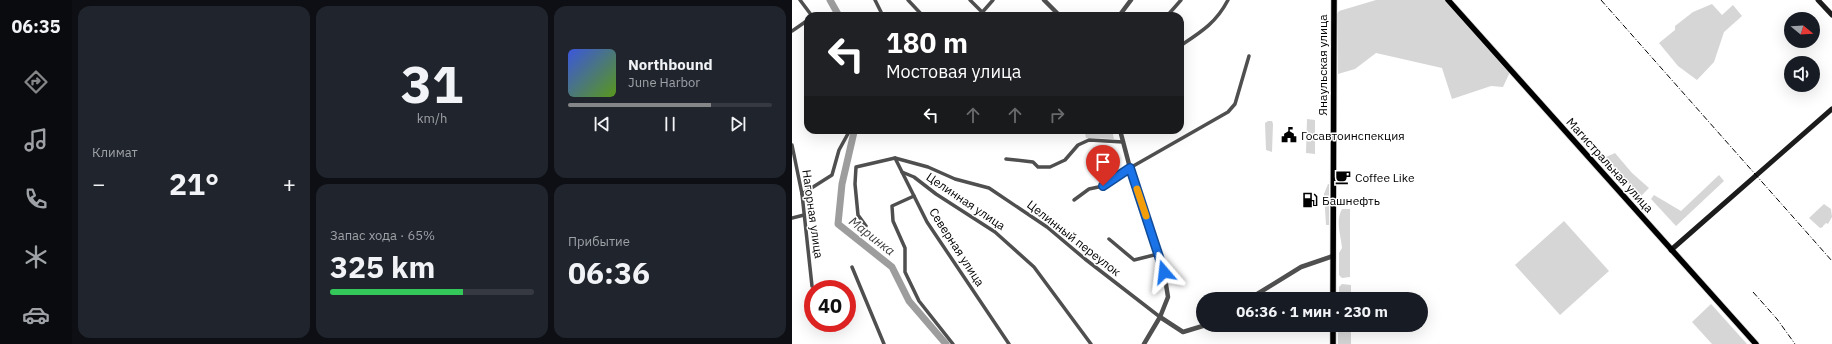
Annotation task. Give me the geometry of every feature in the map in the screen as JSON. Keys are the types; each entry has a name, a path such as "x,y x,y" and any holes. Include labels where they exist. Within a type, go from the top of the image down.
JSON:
{"main road":[{"name":"Янаульская улица","path":"1333,292 1334,0"},
{"name":"Магистральная улица","path":"1448,0 1756,344"},
{"path":"1818,0 1832,16"},
{"path":"1671,250 1832,109"},
{"path":"1333,332 1333,344"}],"street":[{"path":"800,0 809,12"},
{"path":"876,0 881,12"},
{"path":"908,0 919,12"},
{"path":"970,0 982,12 993,0"},
{"path":"1044,0 1056,12"},
{"path":"1121,12 1131,0"},
{"path":"1170,12 1181,0"},
{"path":"1184,43 1206,29 1221,15 1228,0"},
{"path":"792,31 804,23"},
{"path":"1074,200 1090,189 1103,186 1130,168 1228,112 1235,104 1250,56"},
{"path":"802,194 832,175 839,150 848,134"},
{"path":"1121,134 1130,168 1164,272 1168,297 1160,317 1144,344"},
{"path":"1006,159 1033,162 1038,167 1050,167 1066,160 1078,145 1089,140 1123,142"},
{"name":"Нагорная улица","path":"792,145 802,194 811,280"},
{"name":"Целинный переулок","path":"866,226 858,215 855,184 856,167 895,158 928,167 955,179 989,188 1047,227 1160,317"},
{"name":"Северная улица","path":"895,158 927,222 1009,344"},
{"name":"Целинная улица","path":"902,172 914,177 936,194 995,232 1034,267 1091,344"},
{"path":"914,196 892,206 893,221 905,248 905,272 919,301 953,344"},
{"path":"792,218 804,214"},
{"path":"1109,239 1134,260 1158,254"},
{"path":"1260,292 1301,267 1333,256"},
{"path":"852,267 884,344"},
{"path":"1160,317 1183,332 1196,328"}],"shaded area":[{"path":"1376,0 1445,0 1510,72 1503,87 1491,86 1452,99 1442,68 1376,53 1355,69 1338,74 1337,14 1339,11"},
{"path":"1712,4 1722,15 1733,5 1742,16 1724,32 1714,62 1697,80 1678,66 1659,43 1675,30 1675,26 1693,12"},
{"path":"1307,119 1315,120 1315,154 1306,153"},
{"path":"1272,121 1273,124 1272,152 1266,150 1265,123"},
{"path":"1085,134 1113,134 1114,139 1086,138"},
{"path":"1615,153 1632,173 1649,188 1640,197 1606,157"},
{"path":"1719,175 1724,181 1676,226 1651,199 1654,195 1681,211"},
{"path":"1328,184 1329,225 1326,225 1324,194"},
{"path":"1824,204 1831,209 1832,217 1828,224 1826,223 1820,228 1809,218"},
{"path":"1342,209 1350,209 1350,277 1342,278 1339,275 1339,253 1342,248 1339,219"},
{"path":"1564,221 1609,271 1560,315 1515,265"},
{"path":"1342,284 1351,285 1351,292 1339,292 1339,287"},
{"path":"1711,304 1747,344 1712,344 1692,322"},
{"path":"1338,332 1351,332 1351,344 1338,344"}],"waterway":[{"name":"Маринка","path":"830,0 837,12"},
{"name":"Маринка","path":"854,134 842,184 838,224 892,267 909,301 946,344"}],"railway":[{"path":"1601,0 1832,261"},
{"path":"1753,292 1777,319 1795,344"}],"slow traffic":[{"path":"1137,189 1146,216"}],"place":[{"name":"Госавтоинспекция","path":"1289,135"},
{"name":"Coffee Like","path":"1343,177"},
{"name":"Башнефть","path":"1310,200"}],"route":[{"path":"1103,186 1120,173 1130,168 1164,272"}]}
